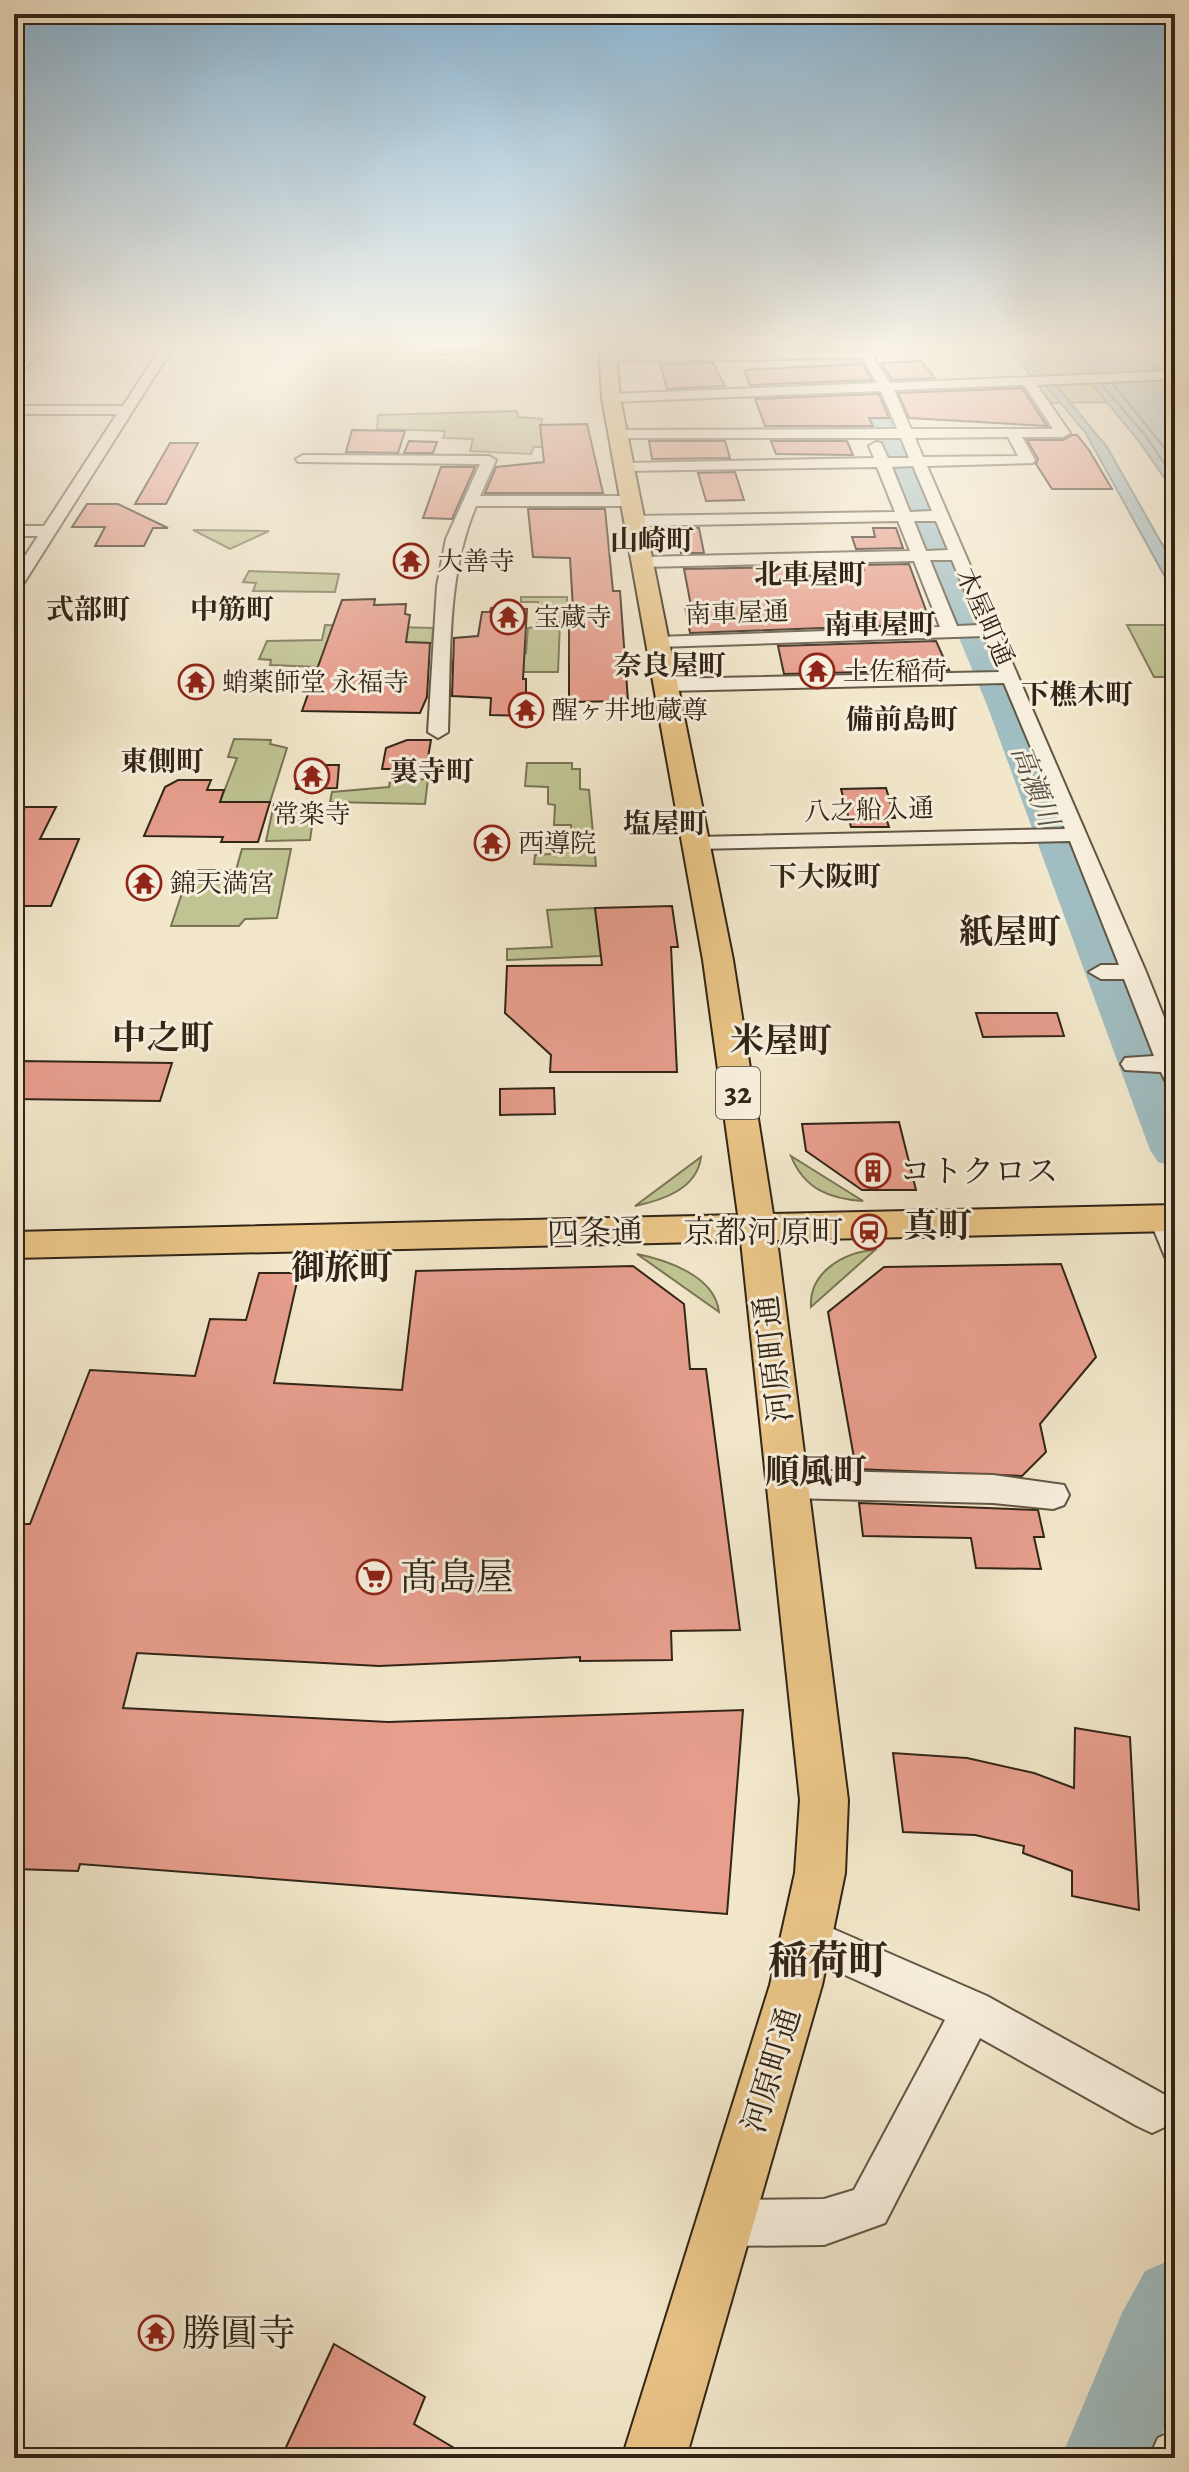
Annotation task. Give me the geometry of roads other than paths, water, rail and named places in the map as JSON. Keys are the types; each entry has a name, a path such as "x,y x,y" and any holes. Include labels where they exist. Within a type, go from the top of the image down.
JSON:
{"main road":[{"name":"河原町通","path":"623,459 697,843 757,1226 824,1800 820,1873 808,1938 654,2458"},
{"name":"四条通","path":"14,1245 757,1226 1171,1229"}],"street":[{"path":"14,586 97,459"},
{"path":"370,459 489,460 454,539 445,586 438,732"},
{"path":"624,467 722,459"},
{"path":"895,459 909,516 939,555 970,630"},
{"name":"木屋町通","path":"900,459 936,516 939,555 970,630 997,677 1053,835 1118,972 1158,1067"},
{"path":"472,501 632,511 936,516"},
{"path":"14,531 50,531"},
{"path":"642,562 939,555"},
{"name":"南車屋通","path":"658,642 970,630"},
{"path":"666,685 997,677"},
{"name":"八之船入通","path":"697,843 1053,835"},
{"path":"788,1484 993,1489 1053,1495"},
{"path":"808,1938 972,2011 1152,2111"},
{"path":"725,2223 824,2222 869,2207 972,2011"}],"water":[{"path":"1100,459 1114,459 1175,567 1175,595"},
{"path":"1152,459 1175,459 1175,493"}],"waterway":[{"name":"高瀬川","path":"898,459 1004,705 1111,976 1175,1150"},
{"name":"高瀬川","path":"1107,2458 1153,2344 1175,2301"}],"place":[{"name":"大善寺","path":"411,561"},
{"name":"宝蔵寺","path":"508,617"},
{"name":"土佐稲荷","path":"817,671"},
{"name":"蛸薬師堂 永福寺","path":"196,682"},
{"name":"醒ヶ井地蔵尊","path":"526,710"},
{"name":"常楽寺","path":"312,776"},
{"name":"西導院","path":"492,843"},
{"name":"錦天満宮","path":"144,883"},
{"name":"コトクロス","path":"873,1171"},
{"name":"京都河原町","path":"869,1232"},
{"name":"髙島屋","path":"374,1577"},
{"name":"勝圓寺","path":"156,2333"}],"district":[{"name":"山崎町","path":"652,541"},
{"name":"北車屋町","path":"810,575"},
{"name":"式部町","path":"88,610"},
{"name":"中筋町","path":"232,610"},
{"name":"南車屋町","path":"880,625"},
{"name":"奈良屋町","path":"670,666"},
{"name":"下樵木町","path":"1077,695"},
{"name":"備前島町","path":"902,720"},
{"name":"東側町","path":"162,762"},
{"name":"裏寺町","path":"432,772"},
{"name":"塩屋町","path":"665,824"},
{"name":"下大阪町","path":"825,877"},
{"name":"紙屋町","path":"1010,931"},
{"name":"中之町","path":"163,1037"},
{"name":"米屋町","path":"781,1040"},
{"name":"真町","path":"938,1225"},
{"name":"御旅町","path":"342,1267"},
{"name":"順風町","path":"816,1471"},
{"name":"稲荷町","path":"828,1960"}]}
